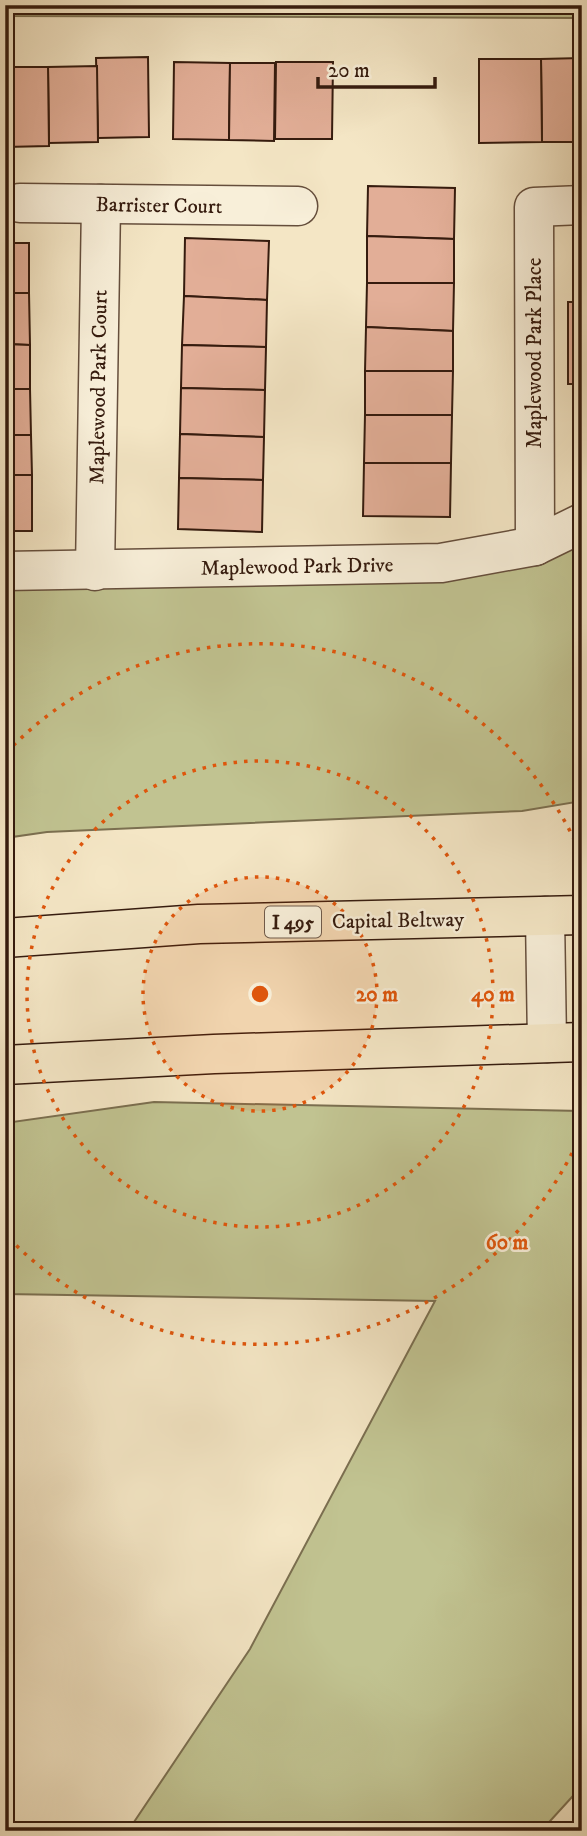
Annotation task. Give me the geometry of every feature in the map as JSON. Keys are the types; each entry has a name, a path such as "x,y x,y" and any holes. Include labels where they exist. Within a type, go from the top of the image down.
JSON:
{"highway":[{"name":"Capital Beltway","path":"5,938 199,924 563,915"},
{"path":"5,1065 214,1054 564,1043"}],"street":[{"name":"Barrister Court","path":"20,203 298,206"},
{"name":"Maplewood Park Court","path":"95,570 101,204"},
{"name":"Maplewood Park Place","path":"535,546 534,207 582,205"},
{"name":"Maplewood Park Drive","path":"5,571 442,563 535,546 582,523"},
{"path":"563,915 564,1043"}],"green space":[{"path":"5,5 582,5 582,18 5,16"},
{"path":"582,523 582,801 522,811 47,832 5,838 5,571 441,563"},
{"path":"154,1102 582,1111 582,1786 541,1831 128,1831 250,1649 435,1301 5,1294 5,1123"}],"building":[{"path":"148,57 149,137 98,138 96,58"},
{"path":"582,58 582,142 542,142 541,59"},
{"path":"479,59 541,59 542,142 479,143"},
{"path":"174,62 230,63 229,140 173,139"},
{"path":"276,62 333,62 332,139 275,139"},
{"path":"230,63 275,63 274,141 229,140"},
{"path":"97,66 98,142 49,143 48,67"},
{"path":"5,67 48,67 49,146 5,147"},
{"path":"368,186 455,188 454,239 367,236"},
{"path":"367,236 454,239 454,283 367,283"},
{"path":"185,238 269,241 267,300 184,296"},
{"path":"5,243 29,243 29,293 5,293"},
{"path":"367,283 454,283 453,331 366,327"},
{"path":"5,293 29,293 30,345 5,344"},
{"path":"184,296 267,300 266,347 182,345"},
{"path":"568,302 582,302 582,384 568,384"},
{"path":"366,327 453,331 453,371 365,371"},
{"path":"5,344 30,345 30,389 5,389"},
{"path":"182,345 266,347 265,390 181,388"},
{"path":"365,371 453,371 452,415 365,415"},
{"path":"181,388 265,390 264,437 180,434"},
{"path":"5,389 30,389 31,435 5,435"},
{"path":"365,415 452,415 451,463 364,463"},
{"path":"180,434 264,437 263,480 179,478"},
{"path":"5,435 31,435 32,475 5,475"},
{"path":"364,463 451,463 450,517 363,516"},
{"path":"5,475 32,475 32,531 5,531"},
{"path":"179,478 263,480 262,532 178,529"}]}
